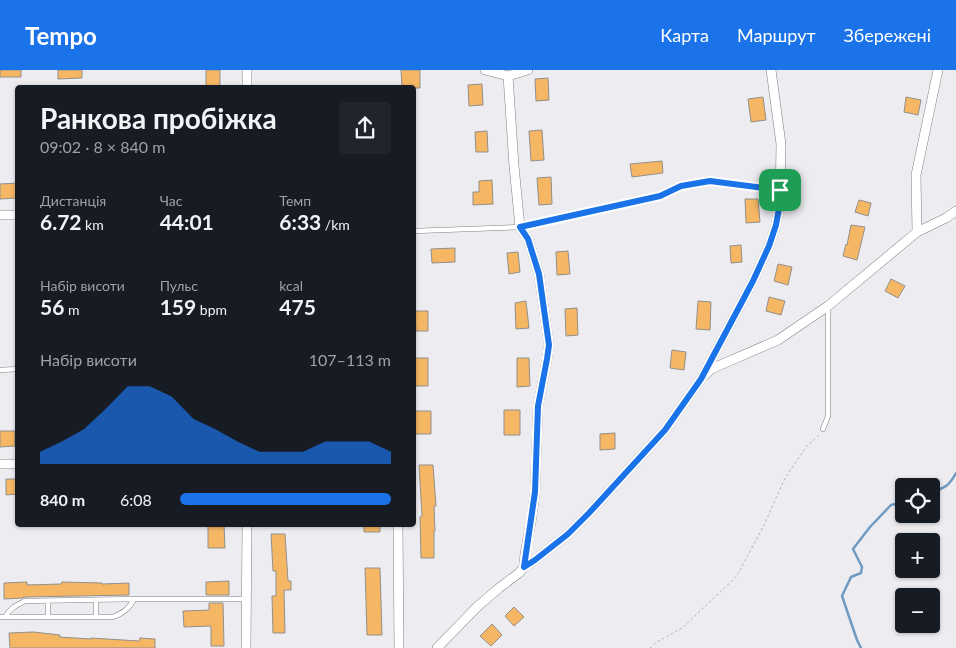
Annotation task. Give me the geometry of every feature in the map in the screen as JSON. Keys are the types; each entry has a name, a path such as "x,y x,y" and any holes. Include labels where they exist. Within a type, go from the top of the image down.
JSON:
{"street":[{"path":"247,70 247,85"},
{"path":"485,70 508,76 528,70"},
{"path":"437,648 478,606 524,567 568,534 589,513 665,430 701,379 753,281 769,246 776,225 780,203 781,144 771,70"},
{"path":"917,232 916,175 938,70"},
{"path":"508,76 520,227 528,239 539,274 549,345 538,406 535,492 524,567"},
{"path":"701,379 711,369 778,340 828,306 917,232 946,218 956,210"},
{"path":"0,215 15,215"},
{"path":"0,464 15,464"},
{"path":"246,648 247,527"},
{"path":"398,527 399,648"}],"lane":[{"path":"416,232 520,227 660,196 681,186 710,181 780,190"},
{"path":"824,430 828,416 828,306"},
{"path":"0,370 15,370"},
{"path":"3,617 113,617 129,608 134,599"},
{"path":"3,617 17,604 25,601 246,599"},
{"path":"96,600 96,617"},
{"path":"48,601 48,617"}],"path":[{"path":"650,648 682,628 738,574 764,525 785,478 806,447 824,430"}],"building":[{"path":"0,70 21,70 21,77 0,77"},
{"path":"58,70 82,70 82,78 58,79"},
{"path":"206,70 220,70 220,85 206,85"},
{"path":"401,70 420,70 420,88 416,88 416,85 402,85"},
{"path":"548,78 549,100 536,101 535,79"},
{"path":"482,84 483,105 469,106 468,85"},
{"path":"763,97 766,120 751,122 748,99"},
{"path":"906,97 921,100 918,115 904,112"},
{"path":"542,130 544,160 531,161 529,131"},
{"path":"487,131 488,152 476,152 475,132"},
{"path":"662,161 663,173 632,177 630,164"},
{"path":"551,177 552,204 539,205 537,178"},
{"path":"492,180 493,204 473,205 473,192 479,192 479,181"},
{"path":"15,183 15,198 0,199 0,184"},
{"path":"745,199 758,199 760,222 746,223"},
{"path":"859,200 871,203 868,216 855,212"},
{"path":"851,225 865,227 857,260 843,256"},
{"path":"741,245 742,262 731,263 730,246"},
{"path":"455,248 455,262 432,263 431,249"},
{"path":"568,251 570,274 557,275 556,252"},
{"path":"518,252 520,272 509,274 507,253"},
{"path":"778,264 792,267 788,285 774,281"},
{"path":"891,279 905,286 898,298 885,291"},
{"path":"769,297 785,301 781,315 766,311"},
{"path":"526,301 529,328 516,329 515,303"},
{"path":"698,301 711,302 710,330 696,329"},
{"path":"577,308 578,335 566,336 565,309"},
{"path":"416,311 428,311 428,331 416,331"},
{"path":"672,350 686,352 684,370 670,368"},
{"path":"416,358 428,358 428,386 416,386"},
{"path":"517,358 529,358 530,386 517,387"},
{"path":"504,410 520,410 520,435 504,435"},
{"path":"416,411 431,411 431,434 416,434"},
{"path":"0,431 15,431 15,446 0,447"},
{"path":"615,433 615,449 600,450 600,434"},
{"path":"419,465 433,465 436,506 434,506 434,558 421,558 420,517 422,516"},
{"path":"6,479 15,479 15,494 6,495"},
{"path":"208,527 224,527 225,548 208,548"},
{"path":"364,527 380,527 380,532 364,532"},
{"path":"271,534 285,534 288,581 291,581 291,590 284,590 285,633 273,633 272,596 276,596 276,571 273,571"},
{"path":"365,568 380,568 382,635 367,635"},
{"path":"229,581 229,595 206,595 206,582"},
{"path":"27,582 27,585 61,584 62,582 129,583 129,595 4,599 4,583"},
{"path":"209,603 223,603 224,646 211,646 211,626 184,627 183,611 209,610"},
{"path":"514,607 524,617 514,626 505,616"},
{"path":"492,624 502,635 491,646 480,636"},
{"path":"33,632 60,635 59,637 91,639 139,641 140,638 155,639 155,648 10,648 9,633"}],"waterway":[{"path":"940,489 946,486 956,473"},
{"path":"861,648 842,596 851,577 861,573 862,567 853,549 870,527 891,505 895,504"}],"route":[{"path":"710,181 780,190 776,225 769,246 753,281 701,379 665,430 589,513 568,534 524,567 535,492 538,406 549,345 539,274 528,239 520,227 660,196 681,186 710,181"}]}
